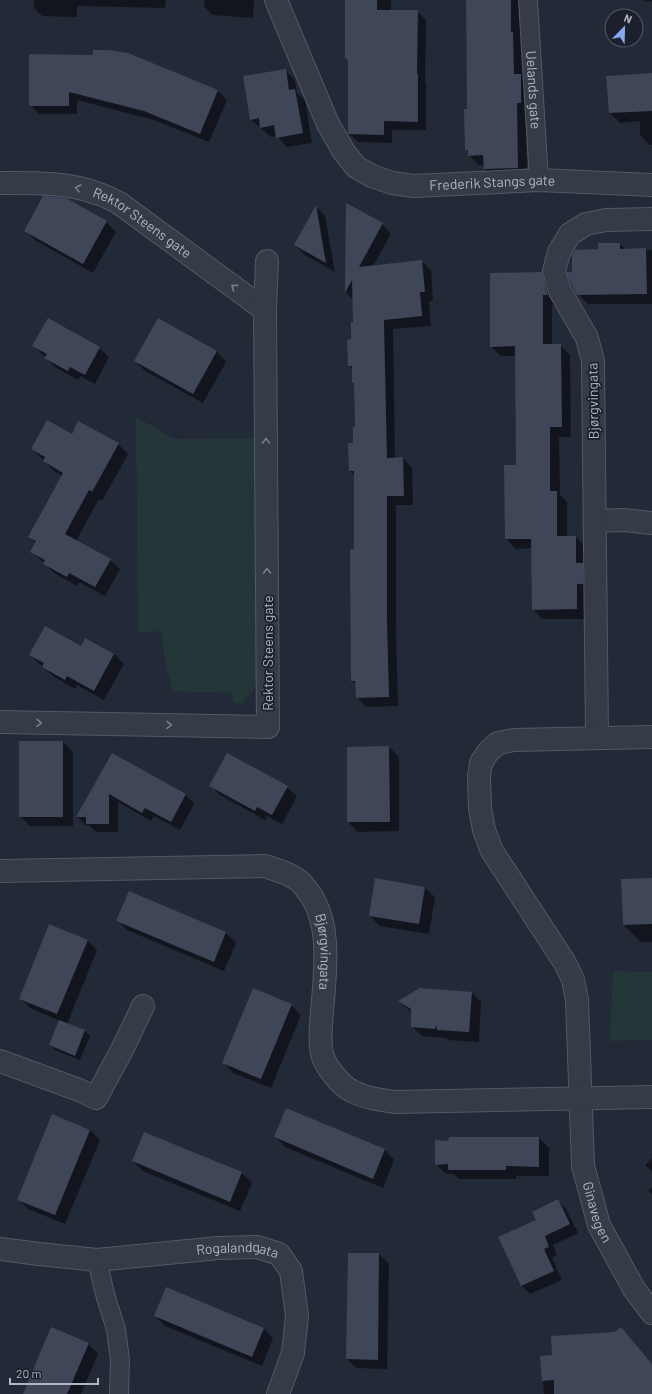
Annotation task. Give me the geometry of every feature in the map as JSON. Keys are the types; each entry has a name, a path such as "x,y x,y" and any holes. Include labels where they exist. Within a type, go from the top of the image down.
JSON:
{"street":[{"name":"Frederik Stangs gate","path":"276,0 328,124 344,152 356,167 372,176 392,183 414,186 539,180 652,185"},
{"name":"Rektor Steens gate","path":"0,183 42,183 68,186 98,193 119,203 265,310"},
{"name":"Bjørgvingata","path":"597,738 593,361 587,338 560,291 554,271 560,252 570,234 586,224 606,220 652,219"},
{"name":"Rektor Steens gate","path":"0,722 268,727 265,310 267,261"},
{"path":"595,521 623,520 652,523"},
{"path":"580,1098 577,1000 573,980 565,963 492,851 484,830 480,808 479,776 481,763 488,752 498,744 514,740 652,737"},
{"name":"Bjørgvingata","path":"0,871 265,866 283,872 298,880 312,896 320,913 325,942 326,970 320,1034 322,1055 332,1074 350,1090 372,1099 395,1102 652,1097"},
{"path":"0,1061 79,1090 96,1098 144,1006"},
{"name":"Ginavegen","path":"580,1098 583,1166 599,1225 634,1289 652,1313"},
{"name":"Rogalandgata","path":"0,1249 96,1260 218,1248 256,1247 280,1254 292,1271 297,1316 293,1353 278,1394"}],"lane":[{"name":"Uelands gate","path":"528,0 539,180"},
{"path":"96,1260 116,1329 120,1360 119,1394"}],"shaded area":[{"path":"136,417 175,439 260,438 261,680 242,704 233,701 233,693 173,691 166,667 161,631 138,633"},
{"path":"613,971 652,972 652,1040 610,1041"}],"building":[{"path":"345,0 377,0 377,10 418,10 418,122 384,121 384,135 348,134 348,60 345,58"},
{"path":"466,0 511,0 511,32 513,32 514,74 521,74 521,103 517,103 518,168 484,169 483,155 468,156 468,150 465,150 464,109 467,109"},
{"path":"93,50 109,50 128,53 218,90 200,134 144,111 69,92 69,106 29,106 29,54 93,55"},
{"path":"286,69 289,90 295,89 303,133 276,138 274,125 260,128 259,118 250,120 243,76"},
{"path":"652,73 652,111 609,113 606,76"},
{"path":"43,196 66,198 107,221 83,264 24,231"},
{"path":"346,203 383,223 359,267 422,260 425,292 420,292 422,316 384,320 387,458 403,457 404,496 387,496 387,621 389,697 356,698 355,681 351,681 350,549 354,549 354,471 349,471 348,443 353,443 353,427 355,427 354,383 352,383 352,366 348,366 347,340 351,339 351,322 353,322 352,280 345,293"},
{"path":"316,205 326,263 294,245"},
{"path":"598,243 620,243 620,249 646,248 647,294 577,295 567,272 572,272 572,255 575,250 598,249"},
{"path":"542,272 548,295 543,295 543,344 561,344 562,427 550,427 550,491 557,491 557,536 576,536 576,563 583,563 583,584 577,584 577,609 532,610 531,539 505,539 504,465 516,465 515,346 490,347 490,273"},
{"path":"48,318 100,347 85,375 70,367 68,371 44,358 47,354 32,346"},
{"path":"158,318 217,351 193,394 134,361"},
{"path":"47,420 72,434 78,421 119,443 92,492 89,490 65,534 111,559 95,587 69,573 67,577 43,564 45,560 30,552 36,541 28,537 63,473 43,461 45,457 31,449"},
{"path":"45,626 81,646 85,638 114,654 94,691 67,676 65,680 42,667 44,663 29,655"},
{"path":"19,741 63,741 63,817 19,817"},
{"path":"389,746 390,822 347,822 347,747"},
{"path":"112,753 186,794 171,822 145,808 142,813 109,794 109,824 86,824 86,817 76,817"},
{"path":"227,753 288,786 272,815 257,807 255,811 209,786"},
{"path":"375,878 425,887 419,924 369,916"},
{"path":"652,878 652,924 623,925 621,879"},
{"path":"129,891 226,932 214,962 116,921"},
{"path":"49,924 88,940 57,1014 19,999"},
{"path":"253,988 292,1004 261,1079 222,1063"},
{"path":"420,988 472,992 469,1032 437,1030 437,1025 435,1029 411,1027 411,1009 398,1001"},
{"path":"59,1020 85,1030 75,1056 49,1045"},
{"path":"286,1108 385,1149 373,1179 274,1137"},
{"path":"52,1114 90,1130 55,1215 17,1200"},
{"path":"144,1132 242,1172 230,1202 132,1161"},
{"path":"449,1137 539,1137 539,1167 506,1166 506,1170 448,1170 448,1164 435,1165 435,1140 448,1141"},
{"path":"558,1199 570,1224 545,1236 549,1247 544,1249 554,1271 521,1286 498,1237 536,1220 532,1212"},
{"path":"348,1253 379,1253 378,1360 346,1359"},
{"path":"166,1287 264,1328 252,1357 154,1316"},
{"path":"51,1327 89,1343 67,1394 23,1394"},
{"path":"621,1327 652,1364 652,1394 554,1394 554,1380 542,1381 540,1356 552,1355 551,1336 614,1332"}]}
